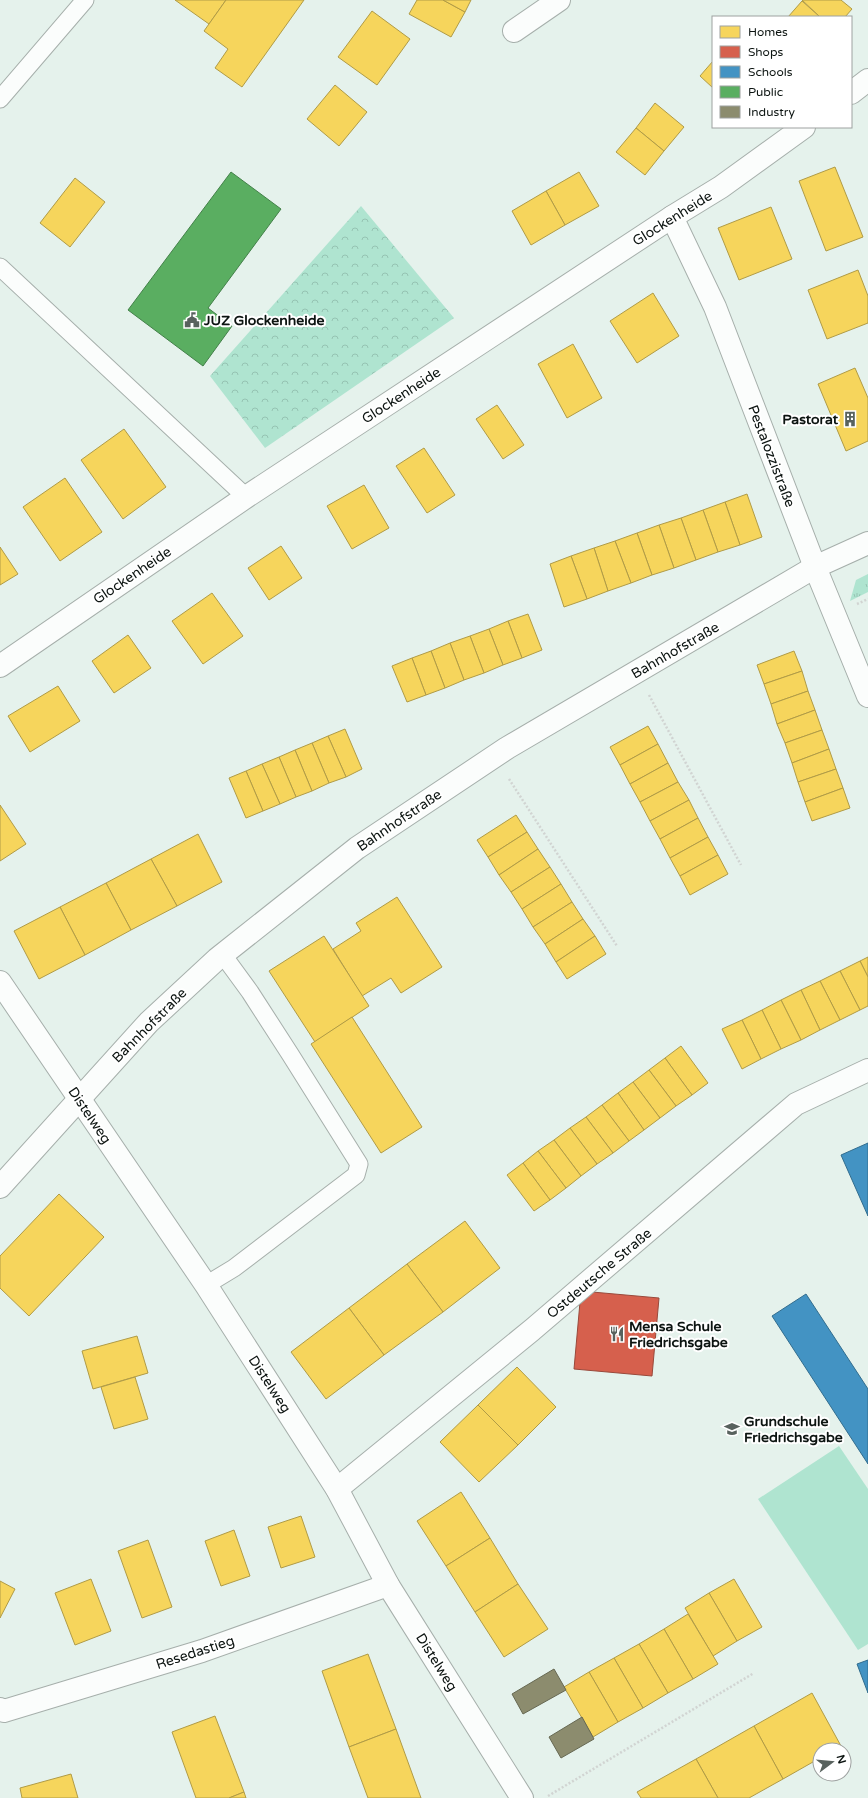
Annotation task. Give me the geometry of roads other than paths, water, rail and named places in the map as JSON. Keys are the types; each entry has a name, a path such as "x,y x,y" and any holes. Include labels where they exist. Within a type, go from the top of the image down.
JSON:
{"street":[{"path":"514,31 559,0"},
{"path":"852,92 868,80"},
{"name":"Glockenheide","path":"0,666 246,497 672,217 721,187 803,128"},
{"name":"Pestalozzistraße","path":"672,217 714,307 815,567 868,696"},
{"name":"Bahnhofstraße","path":"0,1188 79,1098 149,1022 223,954 357,848 494,757 815,567 868,543"},
{"name":"Distelweg","path":"0,982 206,1285 337,1489 388,1585 522,1798"},
{"name":"Ostdeutsche Straße","path":"337,1489 532,1330 796,1104 868,1070"},
{"name":"Resedastieg","path":"0,1709 4,1711 202,1651 388,1585"}],"lane":[{"path":"0,99 85,0"},
{"path":"0,267 246,497"},
{"path":"206,1285 234,1268 356,1175 359,1164 250,992 223,954"}],"place":[{"name":"JUZ Glockenheide","path":"192,320"},
{"name":"Pastorat","path":"850,419"},
{"name":"Mensa Schule Friedrichsgabe","path":"617,1334"},
{"name":"Grundschule Friedrichsgabe","path":"732,1429"}]}
